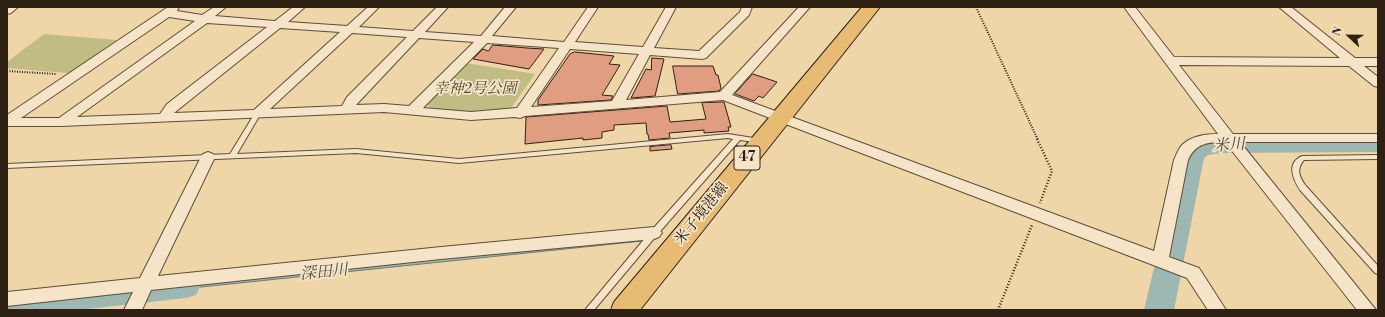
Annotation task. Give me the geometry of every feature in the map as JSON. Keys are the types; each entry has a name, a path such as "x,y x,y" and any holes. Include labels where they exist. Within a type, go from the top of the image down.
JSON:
{"main road":[{"name":"米子境港線","path":"624,310 871,7"}],"street":[{"path":"7,11 13,7"},
{"path":"62,122 221,7"},
{"path":"163,118 172,107 300,7"},
{"path":"258,113 374,7"},
{"path":"347,109 352,100 443,7"},
{"path":"412,111 484,39 511,7"},
{"path":"520,114 593,7"},
{"path":"617,104 671,7"},
{"path":"7,122 172,10 204,19 702,55 745,13 747,7"},
{"path":"724,96 805,7"},
{"path":"1129,7 1228,137 1367,310"},
{"path":"1284,7 1378,83"},
{"path":"1170,61 1378,62"},
{"path":"7,122 62,122 384,108 471,116 520,114 617,104 724,96 1193,273 1216,310"},
{"path":"1160,260 1181,160 1187,148 1206,138 1378,138"},
{"path":"133,310 208,157"},
{"path":"7,299 441,253 654,233"}],"lane":[{"path":"233,155 258,113"},
{"path":"7,166 233,155 356,151 459,161 728,136 761,141"},
{"path":"589,310 654,233 739,137"},
{"path":"1378,157 1302,158 1297,163 1295,170 1296,178 1303,188 1378,271"}],"path":[{"path":"976,7 1052,171 998,310"},
{"path":"7,71 74,76"}],"green space":[{"path":"44,34 117,40 71,72 67,73 7,68 7,62"},
{"name":"幸神2号公園","path":"466,63 535,74 509,111 472,114 431,108 426,104"}],"water":[{"path":"642,238 642,241 153,292 155,289"}],"building":[{"path":"493,45 544,49 529,69 473,59 483,49 488,51"},
{"path":"575,52 614,56 609,64 620,65 602,95 613,96 611,100 538,105 538,100 570,54"},
{"path":"652,58 664,59 655,96 631,98 646,69 651,70"},
{"path":"673,66 713,66 716,75 718,75 721,88 719,91 678,94"},
{"path":"753,74 777,82 763,98 759,96 754,101 735,94"},
{"path":"724,102 731,127 728,127 729,131 704,133 704,130 669,133 670,138 649,140 646,123 614,125 614,130 602,132 602,138 583,140 583,138 525,144 526,117 667,106 670,122 706,119 702,103"},
{"path":"671,145 672,149 650,151 650,147"}],"waterway":[{"name":"米川","path":"1159,310 1193,154 1202,148 1222,145 1378,144"},
{"name":"深田川","path":"7,306 186,287"}]}
